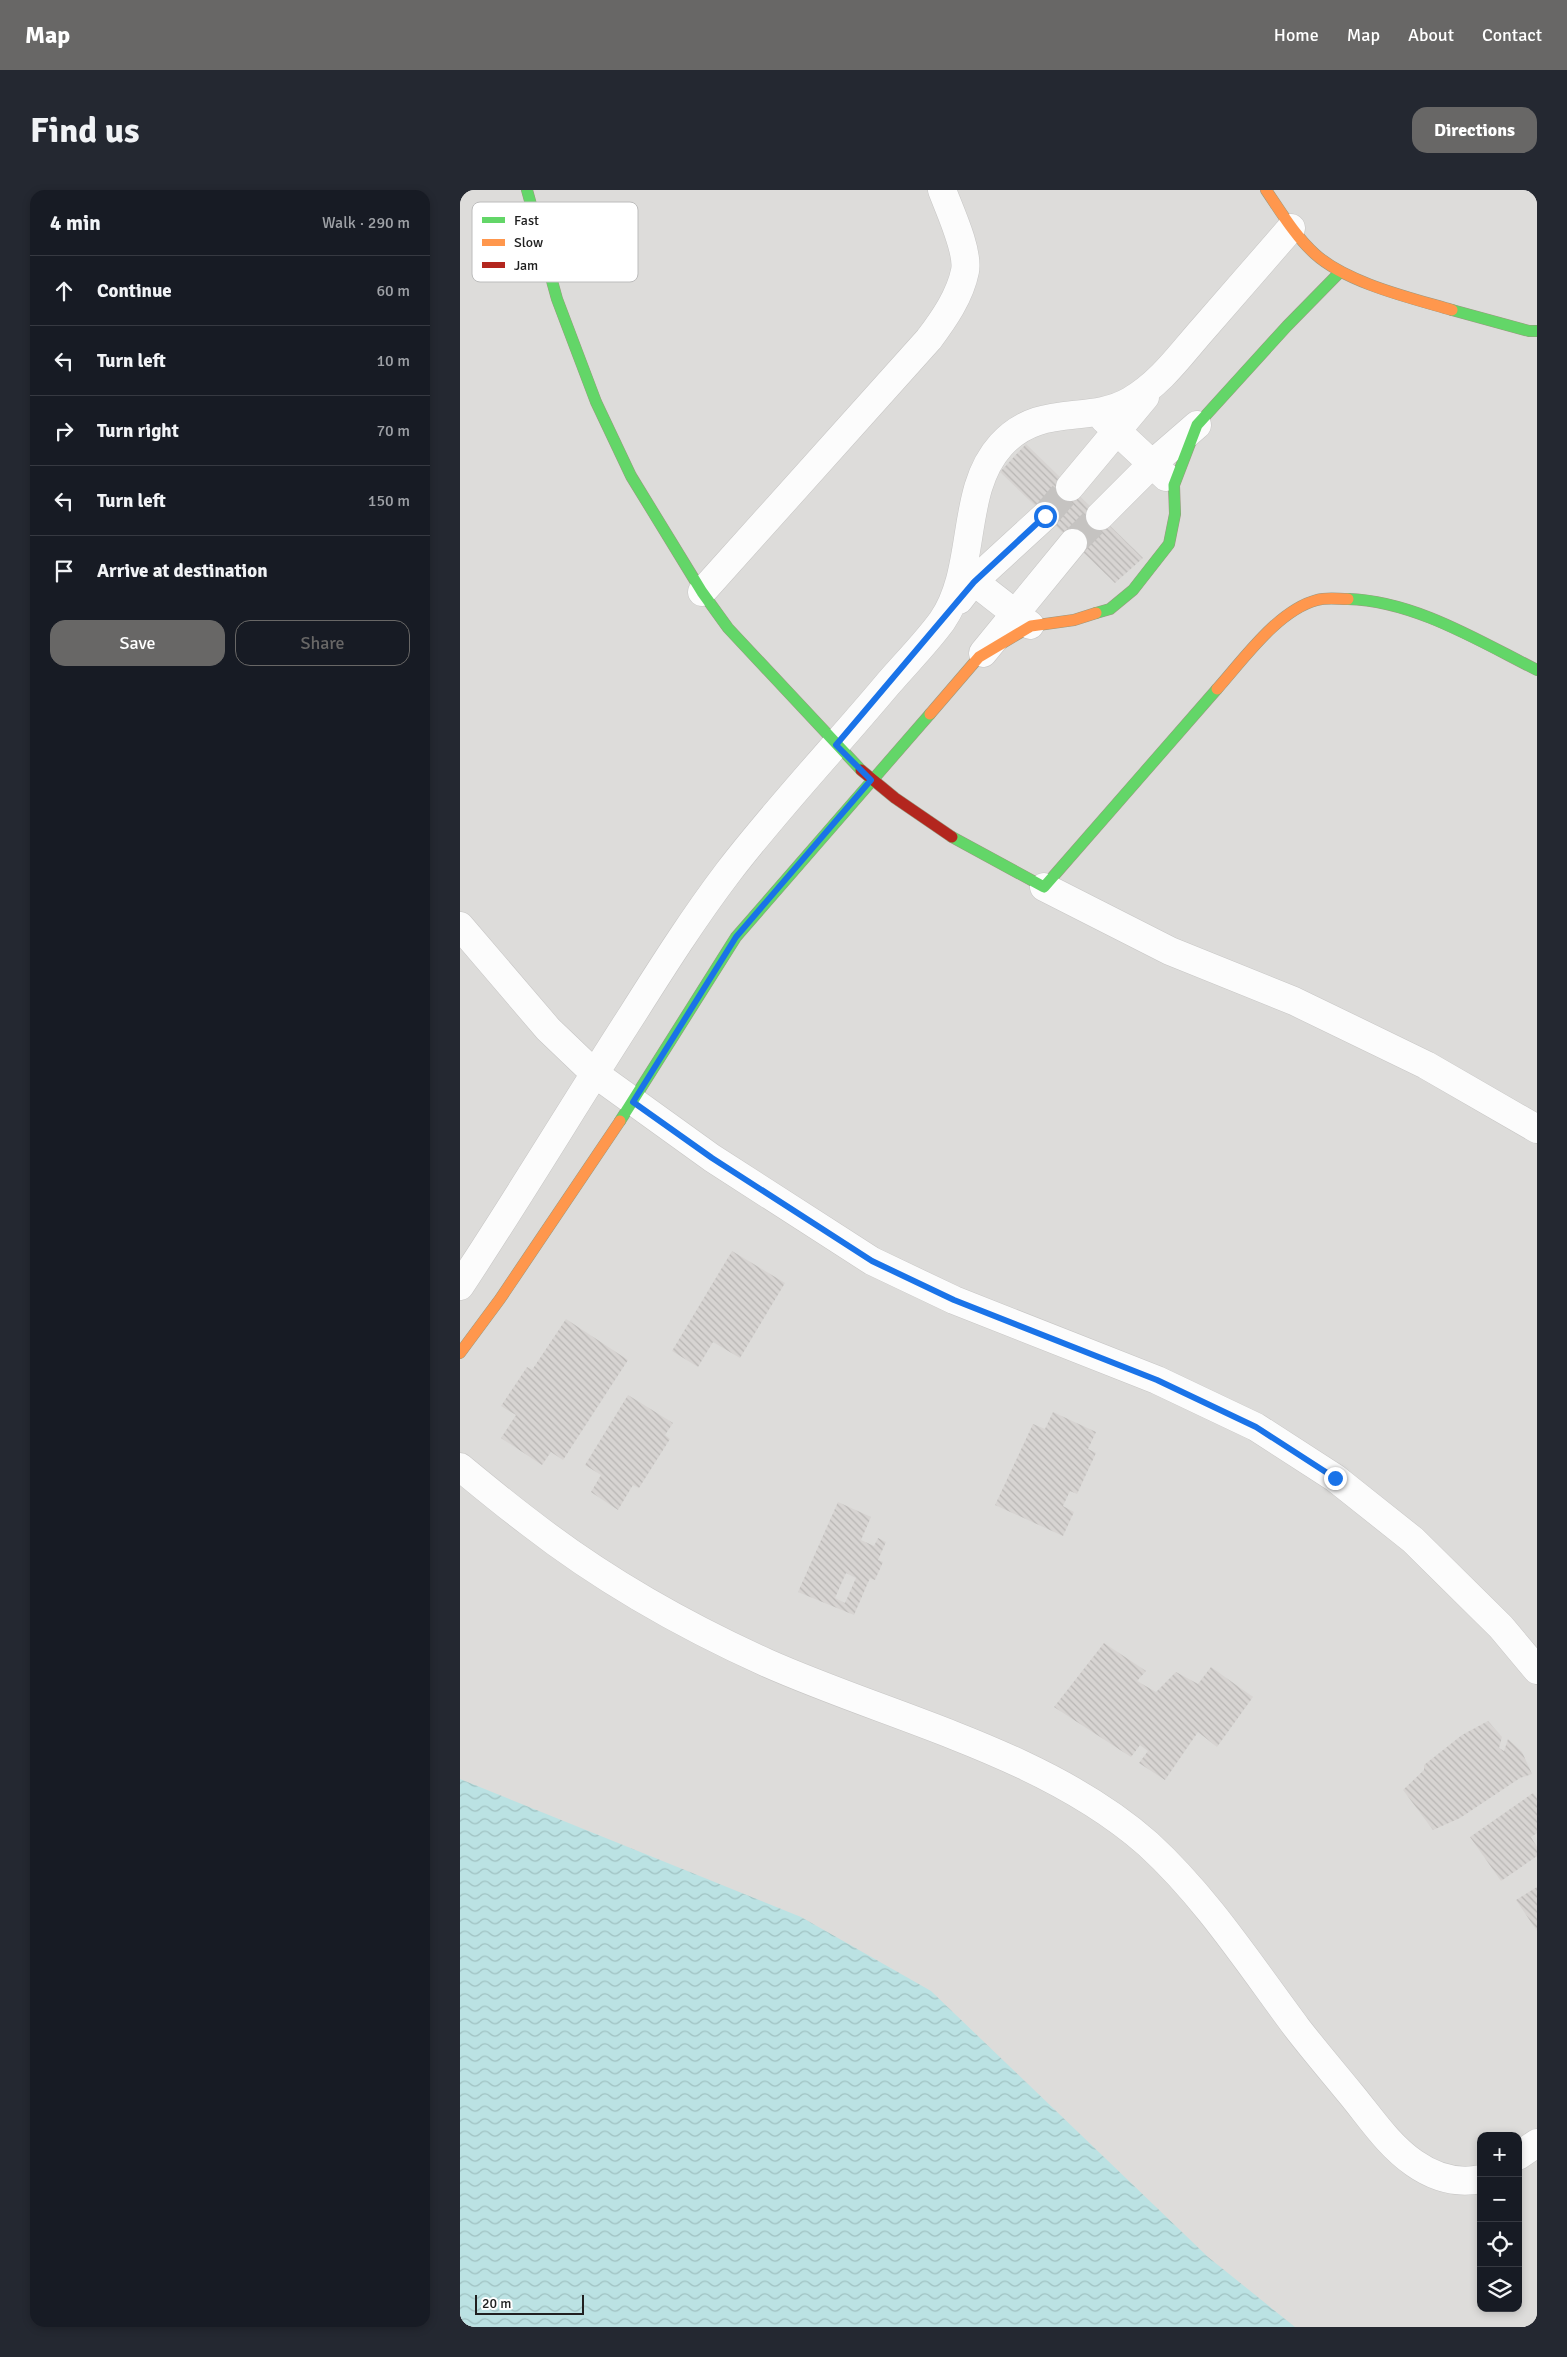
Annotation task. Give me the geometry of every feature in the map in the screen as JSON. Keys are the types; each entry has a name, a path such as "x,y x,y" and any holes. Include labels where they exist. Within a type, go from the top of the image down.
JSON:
{"main road":[{"path":"1266,190 1291,228 1315,254 1340,272 1414,299 1529,331 1537,331"},
{"path":"1024,620 1074,620 1110,609 1133,590 1169,544 1174,514 1174,485 1197,425 1287,326 1340,272"},
{"path":"552,282 596,402 632,476 702,592 728,628 836,745 871,780 910,810 985,858 1044,887 1263,637 1296,612 1317,600 1347,598 1391,607 1451,627 1537,670"},
{"path":"460,1353 500,1299 633,1102 736,937 979,658"}],"street":[{"path":"702,592 930,339 944,318 966,270 961,240 942,190"},
{"path":"1070,487 1118,432 1154,386 1291,228"},
{"path":"968,578 979,489 992,459 1001,445 1019,429 1039,421 1061,414 1097,413 1127,403 1154,386"},
{"path":"1097,413 1174,485"},
{"path":"1100,516 1152,464 1197,425"},
{"path":"460,1286 682,937 728,872 776,811 836,745 942,621 957,593 968,578 1045,516"},
{"path":"979,658 1024,620 1073,543"},
{"path":"968,578 1024,620"},
{"path":"1044,887 1170,951 1294,1001 1426,1065 1537,1129"},
{"path":"460,926 548,1028 594,1073 712,1158 872,1261 954,1300 1157,1380 1256,1427 1335,1478 1413,1540 1501,1627 1537,1670"},
{"path":"460,1467 532,1525 607,1576 718,1640 840,1694 943,1732 1028,1768 1064,1785 1091,1802 1147,1844 1185,1882 1256,1971 1298,2029 1394,2147 1430,2173 1468,2182 1477,2180"},
{"path":"1522,2153 1537,2143"}],"shaded area":[{"path":"460,190 1532,190 1537,197 1537,2327 460,2327"}],"water":[{"path":"460,1779 801,1917 931,1991 1208,2257 1295,2327 460,2327"}],"building":[{"path":"1026,444 1143,558 1115,583 1000,472"},
{"path":"732,1251 785,1283 740,1358 713,1342 698,1367 672,1351"},
{"path":"566,1319 628,1360 563,1460 551,1452 542,1465 501,1438 516,1415 501,1406 527,1367 532,1370"},
{"path":"628,1395 673,1423 665,1435 670,1439 639,1488 633,1485 618,1510 591,1492 601,1475 585,1465"},
{"path":"1053,1412 1096,1432 1088,1449 1096,1453 1077,1494 1070,1491 1063,1506 1074,1512 1063,1536 995,1505 1033,1424 1045,1429"},
{"path":"838,1502 871,1517 861,1540 874,1546 878,1538 886,1542 878,1560 883,1562 875,1580 870,1578 854,1615 798,1592","holes":["846,1573 856,1578 845,1603 835,1598"]},
{"path":"1104,1643 1146,1671 1137,1681 1156,1692 1176,1672 1198,1684 1211,1667 1253,1697 1217,1747 1198,1732 1165,1780 1139,1763 1148,1751 1140,1745 1131,1757 1054,1707"},
{"path":"1488,1721 1502,1737 1499,1748 1504,1751 1508,1739 1522,1752 1532,1774 1520,1778 1460,1818 1433,1830 1403,1790 1424,1770 1424,1765 1462,1735"},
{"path":"1533,1793 1537,1798 1537,1833 1531,1837 1537,1847 1537,1856 1501,1881 1470,1837"},
{"path":"1537,1887 1537,1931 1516,1900"}],"tunnel":[{"path":"1045,516 1070,487"},
{"path":"1073,543 1100,516"}],"traffic: fast":[{"path":"527,190 530,202"},
{"path":"1096,613 1110,609 1133,590 1169,544 1175,514 1174,485 1197,425 1287,326 1340,272"},
{"path":"552,282 596,402 631,476 702,592 728,628 861,770"},
{"path":"1452,310 1529,331 1537,331"},
{"path":"1348,599 1373,601 1398,607 1446,624 1537,670"},
{"path":"952,837 1044,887 1217,689"},
{"path":"620,1121 736,937 930,714"}],"traffic: slow":[{"path":"1266,190 1301,240 1328,264 1380,288 1452,310"},
{"path":"1217,689 1262,637 1289,614 1317,600 1329,598 1348,599"},
{"path":"930,714 979,657 1031,626 1074,620 1096,613"},
{"path":"460,1353 500,1299 620,1121"}],"traffic: jam":[{"path":"861,770 895,798 952,837"}],"route":[{"path":"1045,516 974,582 836,745 871,780 736,937 633,1102 712,1158 872,1261 954,1300 1061,1344 1157,1380 1256,1427 1335,1478"}]}
